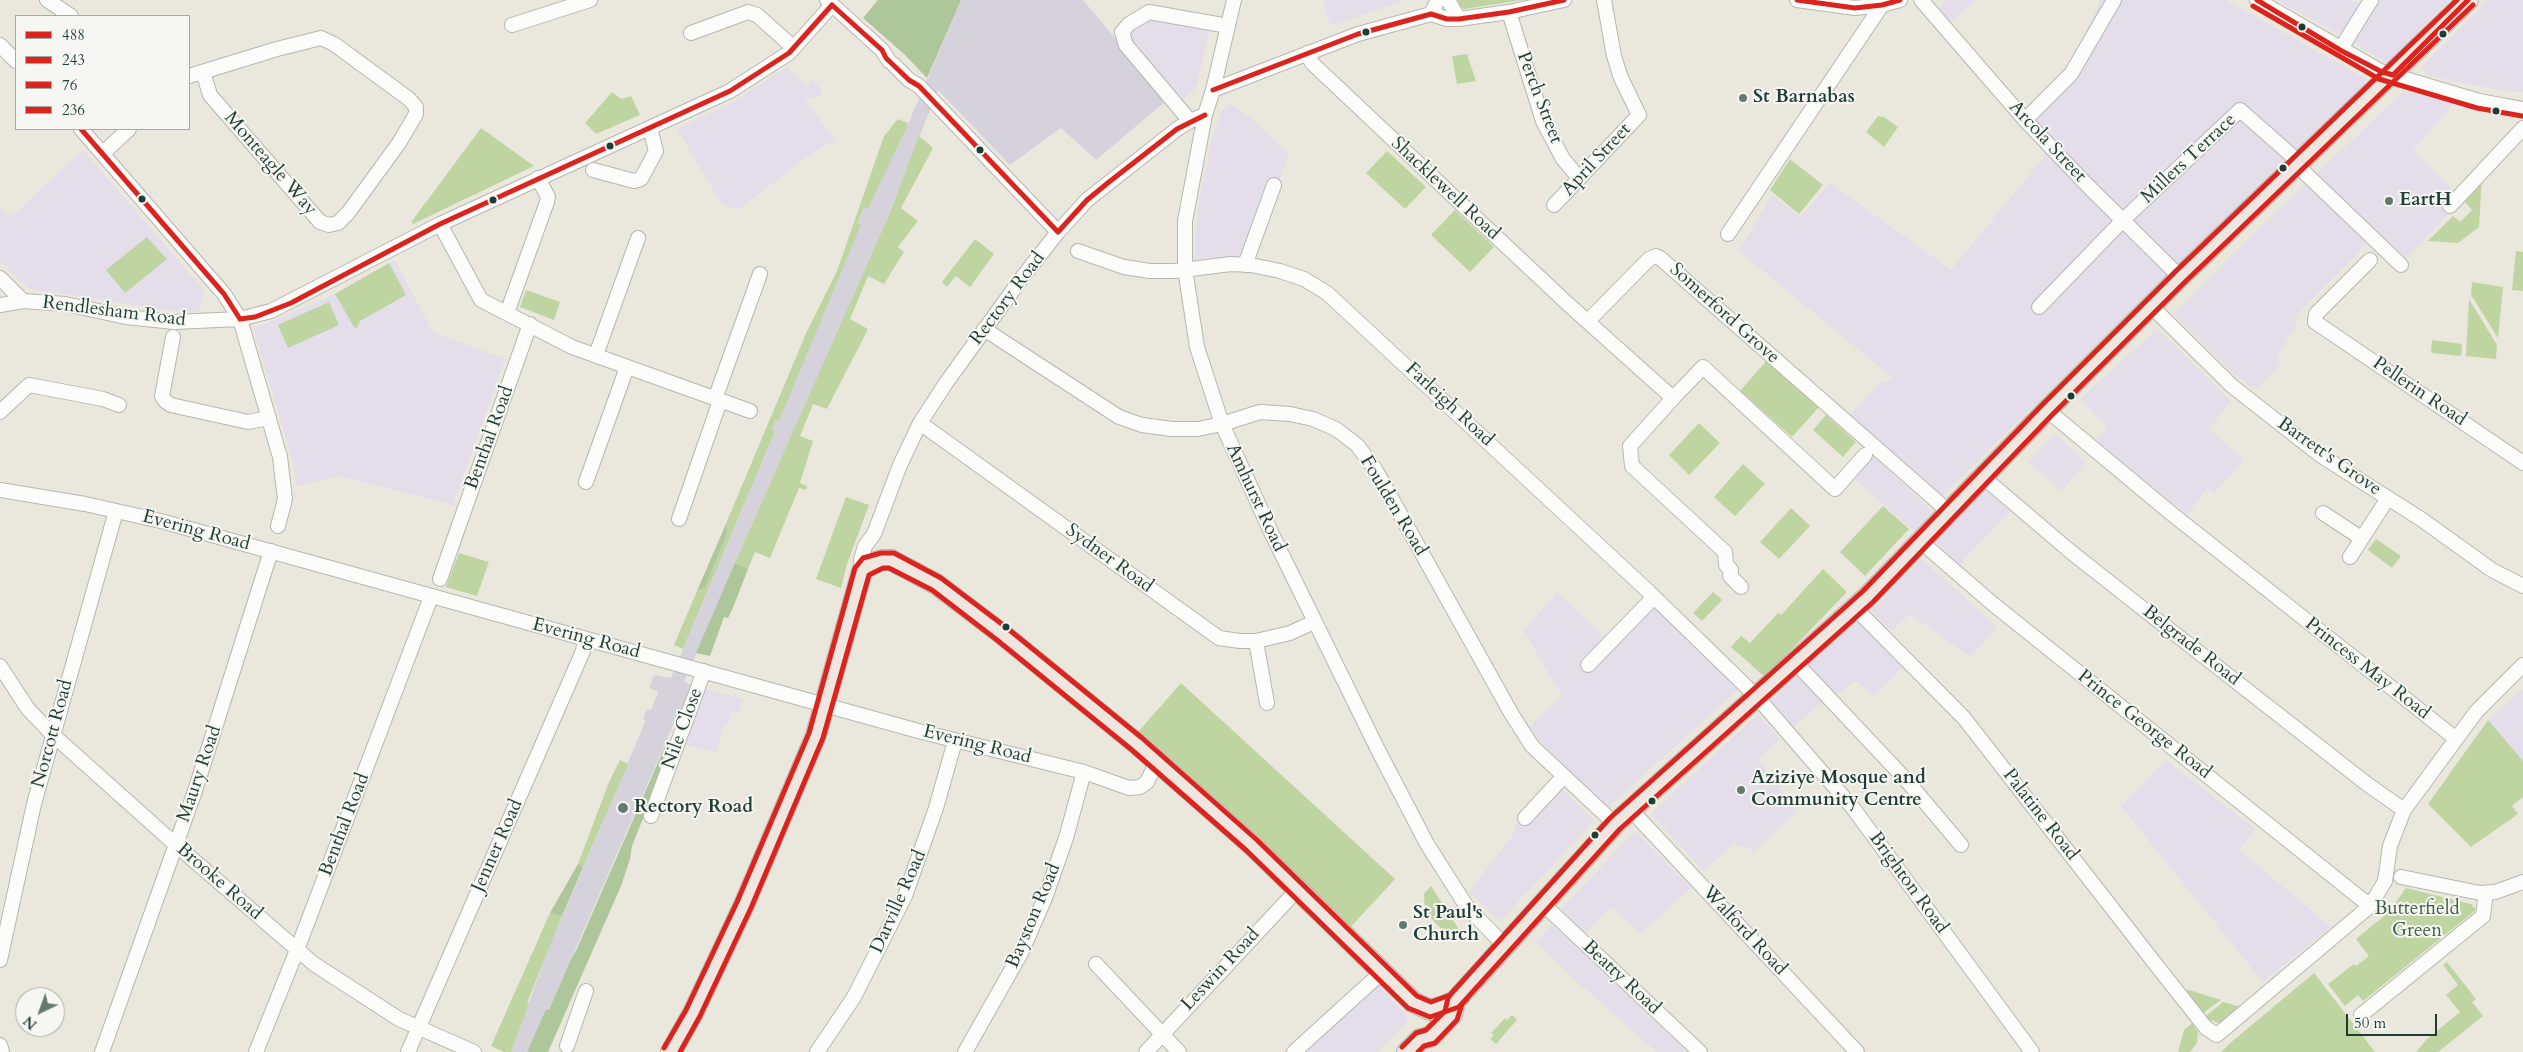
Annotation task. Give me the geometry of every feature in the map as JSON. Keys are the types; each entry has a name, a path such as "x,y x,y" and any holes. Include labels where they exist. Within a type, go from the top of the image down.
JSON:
{"highway":[{"path":"862,571 867,565 882,560 891,560 936,584 1076,692 1150,755 1252,845 1381,973 1413,1002 1430,1010 1442,1007 1455,1001 1615,824 1855,608 2047,410 2180,278 2393,75 2468,0"},
{"name":"Rectory Road","path":"671,1052 693,1013 744,906 816,735 862,571"},
{"path":"1421,1041 1452,1015 1455,1001"},
{"path":"1413,1002 1420,1024 1421,1041"}],"street":[{"path":"48,0 63,14"},
{"path":"512,25 590,0"},
{"name":"Amhurst Road","path":"1234,0 1213,90 1205,115 1185,221 1185,269 1197,347 1222,424 1314,622 1427,844 1467,907 1505,946"},
{"path":"1431,14 1438,0"},
{"path":"1448,0 1459,19"},
{"path":"1213,90 1358,34 1431,14 1447,19 1459,19 1509,12 1564,0"},
{"name":"April Street","path":"1554,205 1639,114 1621,78 1614,56 1604,0"},
{"path":"1797,0 1855,8 1882,5 1900,0"},
{"name":"Arcola Street","path":"1920,0 2025,120 2180,278"},
{"path":"2025,120 2071,74 2114,0"},
{"path":"2257,0 2340,50 2382,72 2479,101 2523,109"},
{"path":"2340,50 2371,0"},
{"path":"829,3 882,50 891,63 925,92 1058,232"},
{"name":"Rendlesham Road","path":"0,305 23,301 74,306 152,321 189,322 240,319 255,316 290,303 440,224 730,91 781,59 794,48 829,3"},
{"path":"1728,234 1882,5"},
{"path":"691,33 748,12 757,15 794,48"},
{"path":"1190,121 1126,45 1122,32 1129,24 1149,12 1228,26"},
{"name":"Perch Street","path":"1509,12 1543,121 1563,159 1579,178"},
{"name":"Monteagle Way","path":"321,38 334,44 409,99 416,107 415,118 399,143 338,223 329,225 320,222 210,95 203,72 321,38"},
{"path":"0,45 15,60"},
{"name":"Shacklewell Road","path":"1307,53 1312,63 1588,321"},
{"path":"190,76 203,72"},
{"name":"Millers Terrace","path":"2123,220 2240,110 2290,154 2298,164"},
{"name":"Rectory Road","path":"862,571 862,554 874,534 900,465 920,423 984,329 1058,232 1087,200 1190,121 1205,115"},
{"path":"593,170 634,181 642,179 656,151 650,128"},
{"path":"2450,206 2523,128"},
{"path":"82,130 224,294 240,319 280,457 285,499 278,526"},
{"path":"103,153 128,130"},
{"path":"602,150 612,174"},
{"path":"2298,164 2376,254 2401,265"},
{"path":"507,313 547,202 548,197 538,178"},
{"path":"1245,265 1274,185"},
{"path":"2039,307 2123,220"},
{"path":"440,224 481,300 530,324 554,339 750,411"},
{"path":"596,355 638,238"},
{"name":"Farleigh Road","path":"1078,251 1124,267 1150,271 1245,265 1280,271 1304,279 1327,293 1654,597 1757,697"},
{"name":"Pellerin Road","path":"2376,254 2316,314 2315,322 2523,462"},
{"name":"Somerford Grove","path":"1588,321 1649,259 1656,256 1660,258 1948,511"},
{"path":"679,519 760,274"},
{"path":"0,278 23,301"},
{"name":"Barrett's Grove","path":"2152,306 2232,386 2320,455 2388,498 2492,570 2523,586"},
{"path":"1588,321 1673,398"},
{"name":"Benthal Road","path":"440,579 530,324"},
{"name":"Foulden Road","path":"984,329 1041,369 1119,417 1142,425 1172,429 1198,428 1222,424 1260,412 1290,414 1313,419 1336,429 1356,444 1375,470 1511,713 1532,746 1615,824"},
{"path":"173,337 162,396 165,401 172,405 248,422 270,418"},
{"path":"586,482 627,367"},
{"path":"1741,587 1730,576 1731,570 1726,565 1724,552 1632,466 1630,446 1673,398 1703,367 1835,489 1865,455"},
{"path":"0,412 29,385 104,399 119,406"},
{"name":"Princess May Road","path":"2047,410 2172,514 2455,738"},
{"name":"Sydner Road","path":"920,423 1219,638 1240,642 1256,641 1290,633 1314,622"},
{"name":"Belgrade Road","path":"1983,477 2143,609 2404,810"},
{"name":"Evering Road","path":"0,490 116,511 271,551 431,597 955,740 1084,772 1129,788 1140,787 1147,782 1150,755"},
{"path":"2350,557 2388,498"},
{"name":"Norcott Road","path":"0,960 34,804 52,734 116,511"},
{"path":"2323,513 2361,538"},
{"path":"874,534 877,547 891,560"},
{"name":"Prince George Road","path":"1920,542 2000,610 2370,906"},
{"name":"Maury Road","path":"102,1052 176,845 232,678 271,551"},
{"name":"Benthal Road","path":"256,1052 297,950 431,597"},
{"path":"1588,665 1654,597"},
{"name":"Palatine Road","path":"1855,608 1964,718 2134,937 2216,1033 2370,906 2385,880 2390,846 2404,810 2455,738 2476,712 2523,665"},
{"name":"Jenner Road","path":"408,1052 580,658 585,639"},
{"path":"1256,641 1267,703"},
{"path":"1796,663 1908,782 1961,845"},
{"name":"Brooke Road","path":"0,666 28,709 52,734 297,950 368,1000 418,1028 474,1052"},
{"name":"Nile Close","path":"651,816 700,670"},
{"name":"Brighton Road","path":"1757,697 1853,808 2032,1052"},
{"name":"Darville Road","path":"817,1052 854,997 905,896 930,826 955,740"},
{"name":"Bayston Road","path":"965,1052 1021,953 1045,898 1066,838 1084,772"},
{"path":"1525,818 1563,777"},
{"name":"Walford Road","path":"1631,810 1857,1052"},
{"path":"2401,877 2467,893 2486,893 2508,889 2523,882"},
{"name":"Leswin Road","path":"1146,1052 1298,889"},
{"path":"2361,1014 2483,916 2486,893"},
{"name":"Beatty Road","path":"1542,903 1696,1051"},
{"path":"1096,964 1179,1052"},
{"path":"1294,1052 1381,973"},
{"path":"567,1046 586,991"},
{"path":"0,1045 2,1052"}],"shaded area":[{"path":"961,0 1083,0 1167,100 1096,160 1061,128 1010,165 938,90 890,211 684,682 694,686 682,712 678,714 549,1010 546,1009 527,1052 511,1052 548,950 646,720 643,719 647,709 651,710 658,692 649,688 654,675 671,678 775,431 772,429 775,420 778,421 861,225 857,223 864,207 868,208 906,129"},
{"path":"1325,0 1406,0 1331,26 1324,7"},
{"path":"1947,0 1975,0 1950,23 1937,10"},
{"path":"2101,0 2226,0 2366,79 2363,86 2188,254 1942,496 1849,416 1880,383 1893,378 1739,251 1772,195 1800,217 1830,183 1951,270 2045,156 2027,111 2067,71"},
{"path":"2276,0 2349,0 2360,4 2341,35"},
{"path":"2377,0 2450,0 2388,63 2354,43"},
{"path":"2488,0 2523,0 2523,92 2504,91 2429,76 2421,68"},
{"path":"1144,17 1211,25 1196,88 1179,103 1123,36"},
{"path":"787,67 806,85 812,80 820,88 821,95 804,100 835,139 808,156 738,210 721,203 677,129 735,101"},
{"path":"2404,91 2455,102 2413,150 2462,199 2407,258 2378,232 2294,318 2297,326 2276,357 2282,362 2255,390 2234,374 2174,314 2257,230"},
{"path":"1229,103 1246,114 1289,154 1251,256 1194,259 1199,202 1211,141 1221,112"},
{"path":"83,150 205,292 198,312 165,310 31,289 0,261 0,207 11,217"},
{"path":"395,260 433,332 505,359 453,505 339,476 296,486 293,462 253,328 323,300"},
{"path":"2157,329 2231,401 2209,429 2244,460 2214,494 2207,488 2187,515 2096,440 2108,428 2080,399"},
{"path":"2055,434 2085,462 2062,491 2028,462"},
{"path":"1871,454 1932,511 1915,532 1851,476"},
{"path":"1984,489 2010,511 1960,564 1934,541"},
{"path":"1921,559 1997,627 1971,657 1910,614 1892,631 1871,611"},
{"path":"1557,592 1609,641 1646,601 1742,686 1608,807 1566,770 1529,727 1562,696 1524,631"},
{"path":"1855,619 1904,666 1874,696 1856,681 1819,705 1793,728 1769,703"},
{"path":"702,688 743,699 738,714 732,712 728,725 724,724 716,752 684,745"},
{"path":"2523,689 2523,761 2488,720"},
{"path":"1758,714 1780,739 1758,759 1797,811 1755,851 1733,844 1704,871 1651,814"},
{"path":"2166,760 2255,829 2239,850 2331,927 2263,982 2121,806"},
{"path":"1555,782 1594,821 1500,921 1469,892 1512,836 1518,820"},
{"path":"1635,831 1691,888 1641,933 1611,907 1585,933 1561,909"},
{"path":"1551,925 1574,944 1687,1052 1657,1052 1576,981 1536,942"},
{"path":"1369,976 1408,1017 1406,1023 1376,1052 1296,1052"}],"green space":[{"path":"878,0 961,0 927,78 904,54 863,18"},
{"path":"1455,0 1523,0 1464,9 1458,6"},
{"path":"1467,54 1476,81 1457,84 1452,56"},
{"path":"612,92 621,99 631,96 640,115 596,134 585,123"},
{"path":"1878,116 1884,117 1898,127 1884,147 1866,132"},
{"path":"898,119 908,123 906,129 868,209 864,207 857,223 861,225 779,421 775,420 772,429 775,431 683,649 674,645 697,591 705,588 728,531 725,526 807,331 837,271 884,136"},
{"path":"481,128 534,166 413,224 412,221"},
{"path":"919,136 933,148 901,208 918,221 898,247 904,252 884,284 868,276 850,319 868,329 827,409 813,404 800,436 813,441 800,483 807,486 806,490 799,488 770,558 755,552 748,569 735,563 890,212"},
{"path":"1387,151 1426,187 1405,209 1366,173"},
{"path":"1790,159 1823,185 1799,214 1770,190"},
{"path":"2482,176 2479,227 2458,243 2428,241 2453,216 2460,222 2472,210 2462,199"},
{"path":"1455,210 1494,247 1470,272 1431,235"},
{"path":"147,237 167,259 125,293 106,270"},
{"path":"975,239 994,254 970,287 956,276 947,287 942,282"},
{"path":"2516,251 2523,252 2523,291 2512,290"},
{"path":"389,263 406,295 360,321 357,328 354,327 335,294"},
{"path":"2472,282 2503,287 2498,338 2471,295"},
{"path":"526,290 560,302 554,320 520,307"},
{"path":"2469,299 2497,345 2496,359 2466,356"},
{"path":"329,302 339,325 288,348 278,325"},
{"path":"2432,340 2462,344 2461,356 2431,353"},
{"path":"1767,360 1819,407 1792,437 1740,391"},
{"path":"1826,415 1856,442 1843,457 1813,430"},
{"path":"1699,423 1720,443 1689,475 1669,455"},
{"path":"1743,464 1765,484 1735,516 1714,497"},
{"path":"846,497 869,505 847,564 841,588 816,579"},
{"path":"1883,506 1909,529 1865,576 1840,552"},
{"path":"1791,508 1810,526 1779,559 1760,542"},
{"path":"725,526 728,531 705,588 697,591"},
{"path":"2376,539 2401,556 2392,568 2368,550"},
{"path":"459,553 489,562 477,596 446,587"},
{"path":"735,563 748,569 732,610 728,618 724,617 710,656 696,653"},
{"path":"1823,569 1847,592 1765,677 1731,647 1741,636 1750,643 1778,613 1781,615"},
{"path":"1713,592 1722,600 1702,621 1693,613"},
{"path":"1181,683 1395,879 1348,930 1138,732"},
{"path":"2488,720 2523,761 2523,797 2512,806 2518,814 2471,847 2428,804"},
{"path":"666,744 672,746 632,846 630,859 621,886 548,1052 527,1052 546,1009 549,1010 576,951"},
{"path":"620,760 628,764 583,867 578,864 609,782"},
{"path":"578,864 583,867 562,916 550,913"},
{"path":"1431,886 1458,928 1450,938 1425,912 1424,894"},
{"name":"Butterfield Green","path":"2406,888 2471,904 2476,910 2363,1001 2358,995 2345,1006 2328,984 2354,964 2356,966 2369,956 2356,939 2389,912"},
{"path":"550,913 562,916 527,1003 529,1004 511,1052 504,1052 491,1046"},
{"path":"2447,962 2476,999 2472,1002 2483,1016 2438,1052 2416,1052 2427,1039 2460,1012 2446,995 2458,985 2443,965"},
{"path":"2314,973 2375,1052 2221,1052 2229,1044"},
{"path":"2186,989 2221,1000 2203,1013"},
{"path":"2223,1002 2242,1007 2225,1021 2219,1023 2210,1020 2206,1016"},
{"path":"1512,1015 1517,1020 1496,1044 1490,1039 1494,1035 1491,1033 1505,1018 1507,1020"},
{"path":"2192,1023 2198,1033 2197,1043 2190,1052 2178,1052 2184,1030"}],"transit line":[{"name":"488","path":"1213,90 1358,34 1431,14 1447,19 1459,19 1509,12 1564,0"},
{"name":"488","path":"1797,0 1855,8 1882,5 1900,0"},
{"name":"488","path":"2257,0 2340,50 2382,72 2393,75"},
{"name":"76","path":"664,1048 686,1010 737,902 809,733 855,568 863,558 881,553 894,553 941,578 1007,628 1142,738 1257,840 1417,996 1431,1002 1450,995 1610,818 1863,591 2042,405 2175,272 2457,0"},
{"name":"488","path":"2393,75 2468,0"},
{"name":"488","path":"832,5 882,50 886,58 909,80 919,86 1058,232"},
{"name":"488","path":"240,319 255,317 291,303 440,224 730,91 789,53 832,5"},
{"name":"243","path":"680,1052 700,1016 751,908 823,738 869,575 883,568 889,568 932,590 997,640 1132,750 1247,851 1408,1008 1430,1017 1459,1007 1620,829 1873,602 2052,415 2185,282 2473,5"},
{"name":"236","path":"2253,6 2379,79 2477,108 2522,116"},
{"name":"488","path":"1058,232 1087,200 1109,182 1177,129 1205,115"},
{"name":"488","path":"82,130 224,294 240,319"},
{"name":"76","path":"1402,1047 1416,1033 1426,1030 1445,1011 1448,998 1455,989"},
{"name":"243","path":"1418,1052 1424,1046 1435,1043 1457,1020 1462,1004 1467,999"}],"place":[{"name":"St Barnabas","path":"1743,98"},
{"name":"EartH","path":"2389,201"},
{"name":"Aziziye Mosque and Community Centre","path":"1741,790"},
{"name":"Rectory Road","path":"623,808"},
{"name":"St Paul's Church","path":"1403,925"}]}
